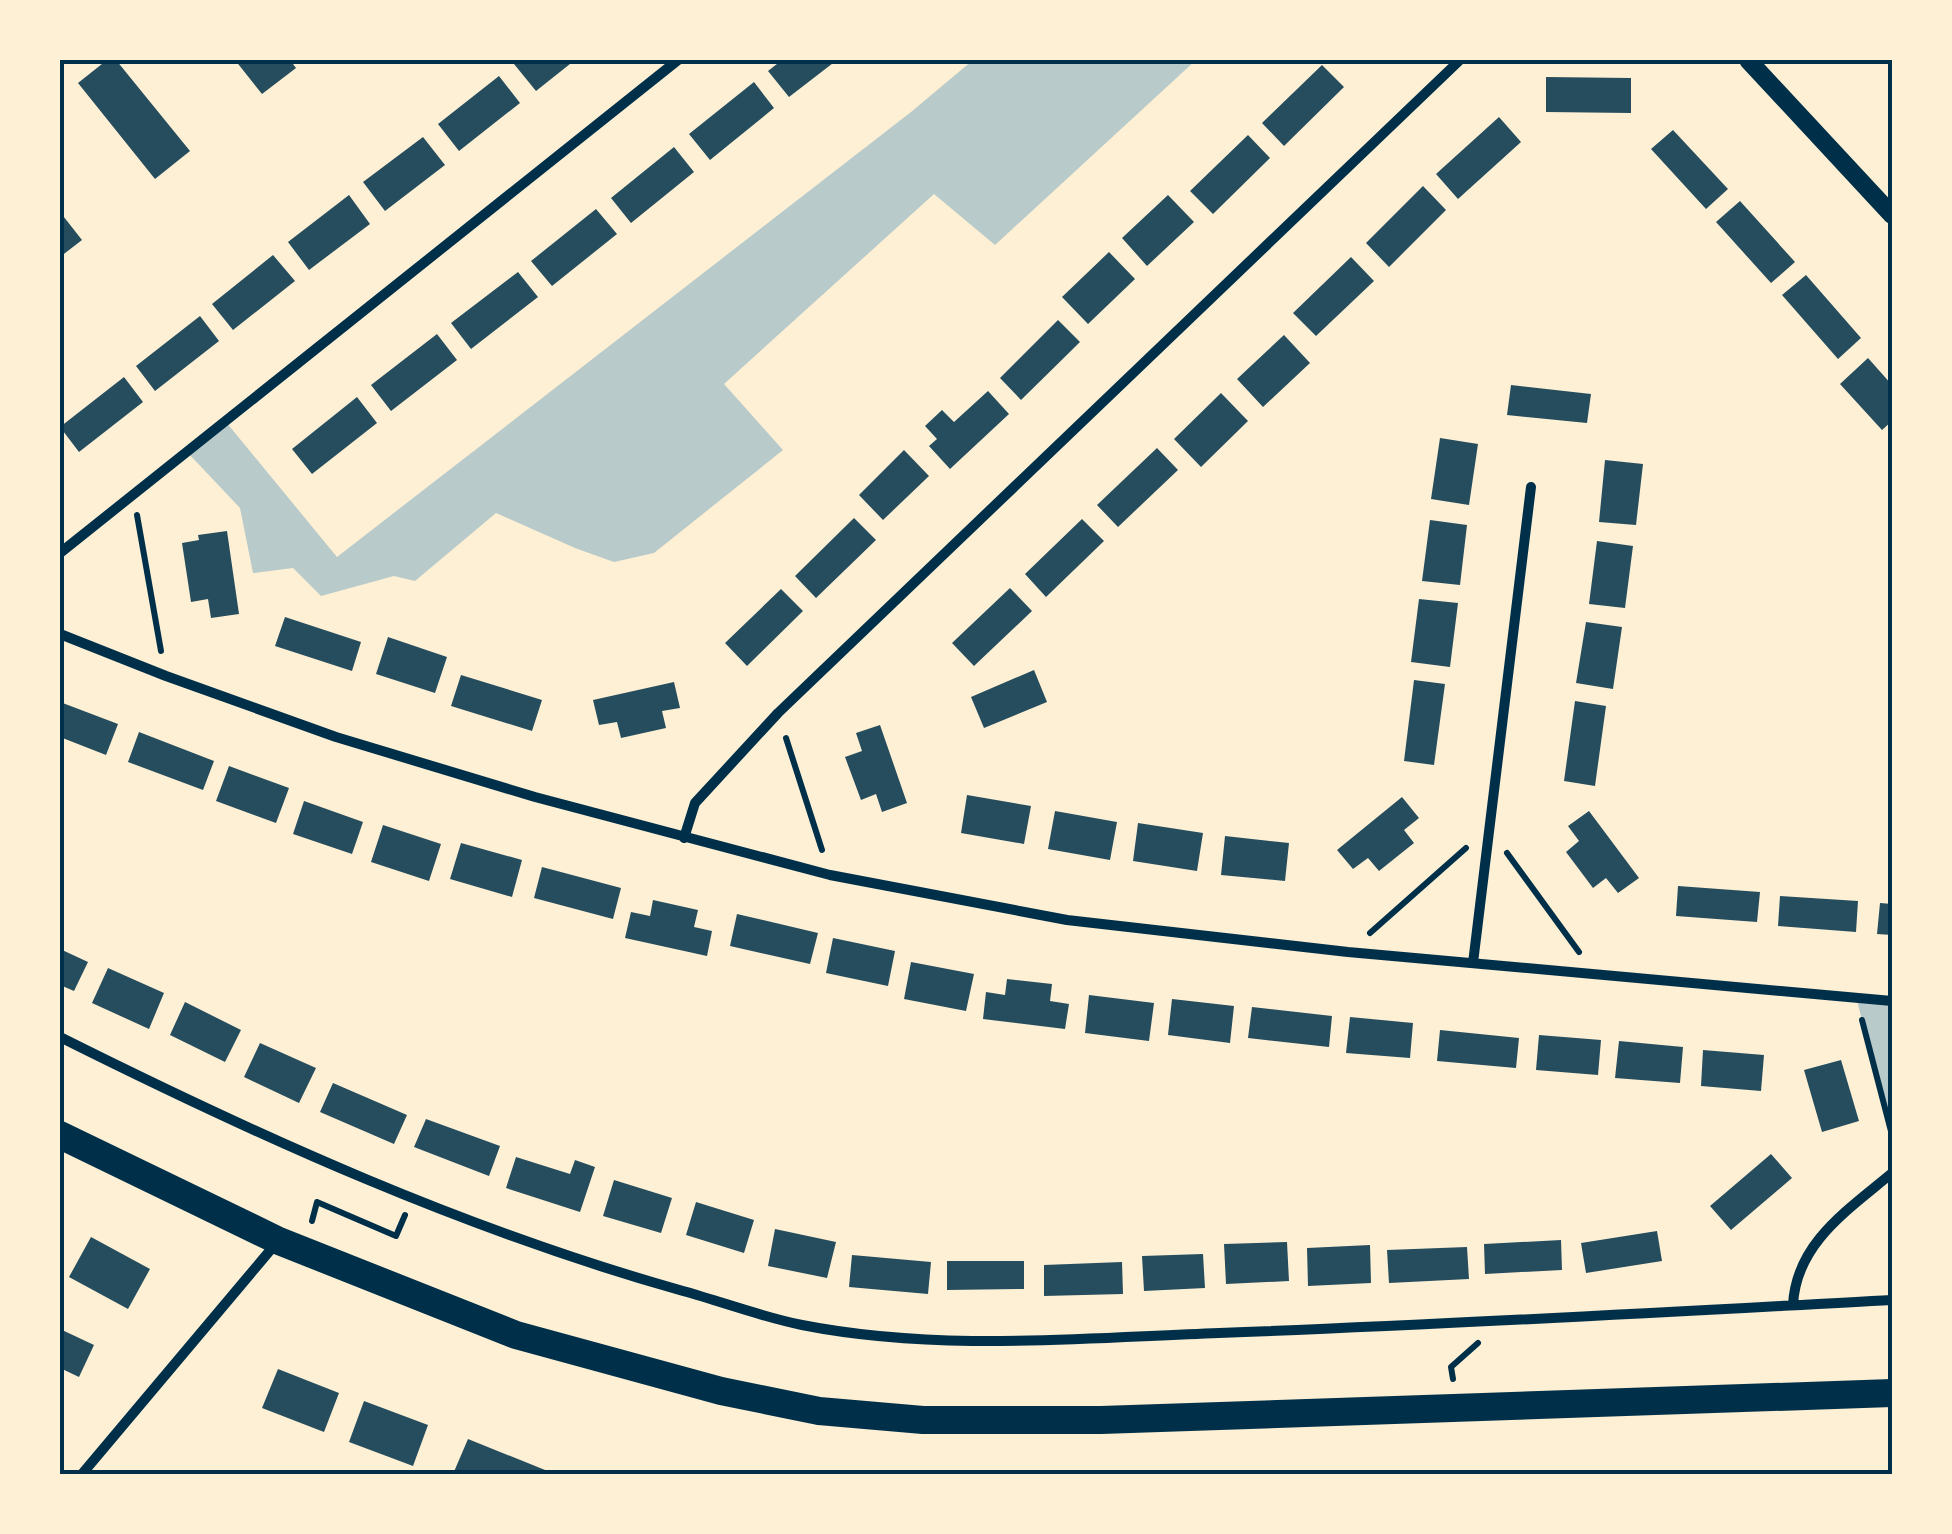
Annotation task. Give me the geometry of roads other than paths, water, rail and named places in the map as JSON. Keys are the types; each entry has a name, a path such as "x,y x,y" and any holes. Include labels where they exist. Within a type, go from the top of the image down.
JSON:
{"highway":[{"path":"60,1135 291,1246 516,1335 720,1392 819,1411 923,1420 1101,1420 1892,1393"}],"street":[{"path":"60,553 678,60"},
{"path":"684,838 695,803 778,713 1460,60"},
{"path":"1748,60 1892,215"},
{"path":"1473,963 1531,487"},
{"path":"60,634 336,736 684,838 830,875 1066,920 1348,952 1892,1001"},
{"path":"60,1038 174,1094 411,1200 601,1268 800,1325 894,1338 986,1342 1892,1300"},
{"path":"1794,1305 1794,1284 1805,1256 1823,1233 1892,1173"},
{"path":"87,1472 291,1246"}]}
